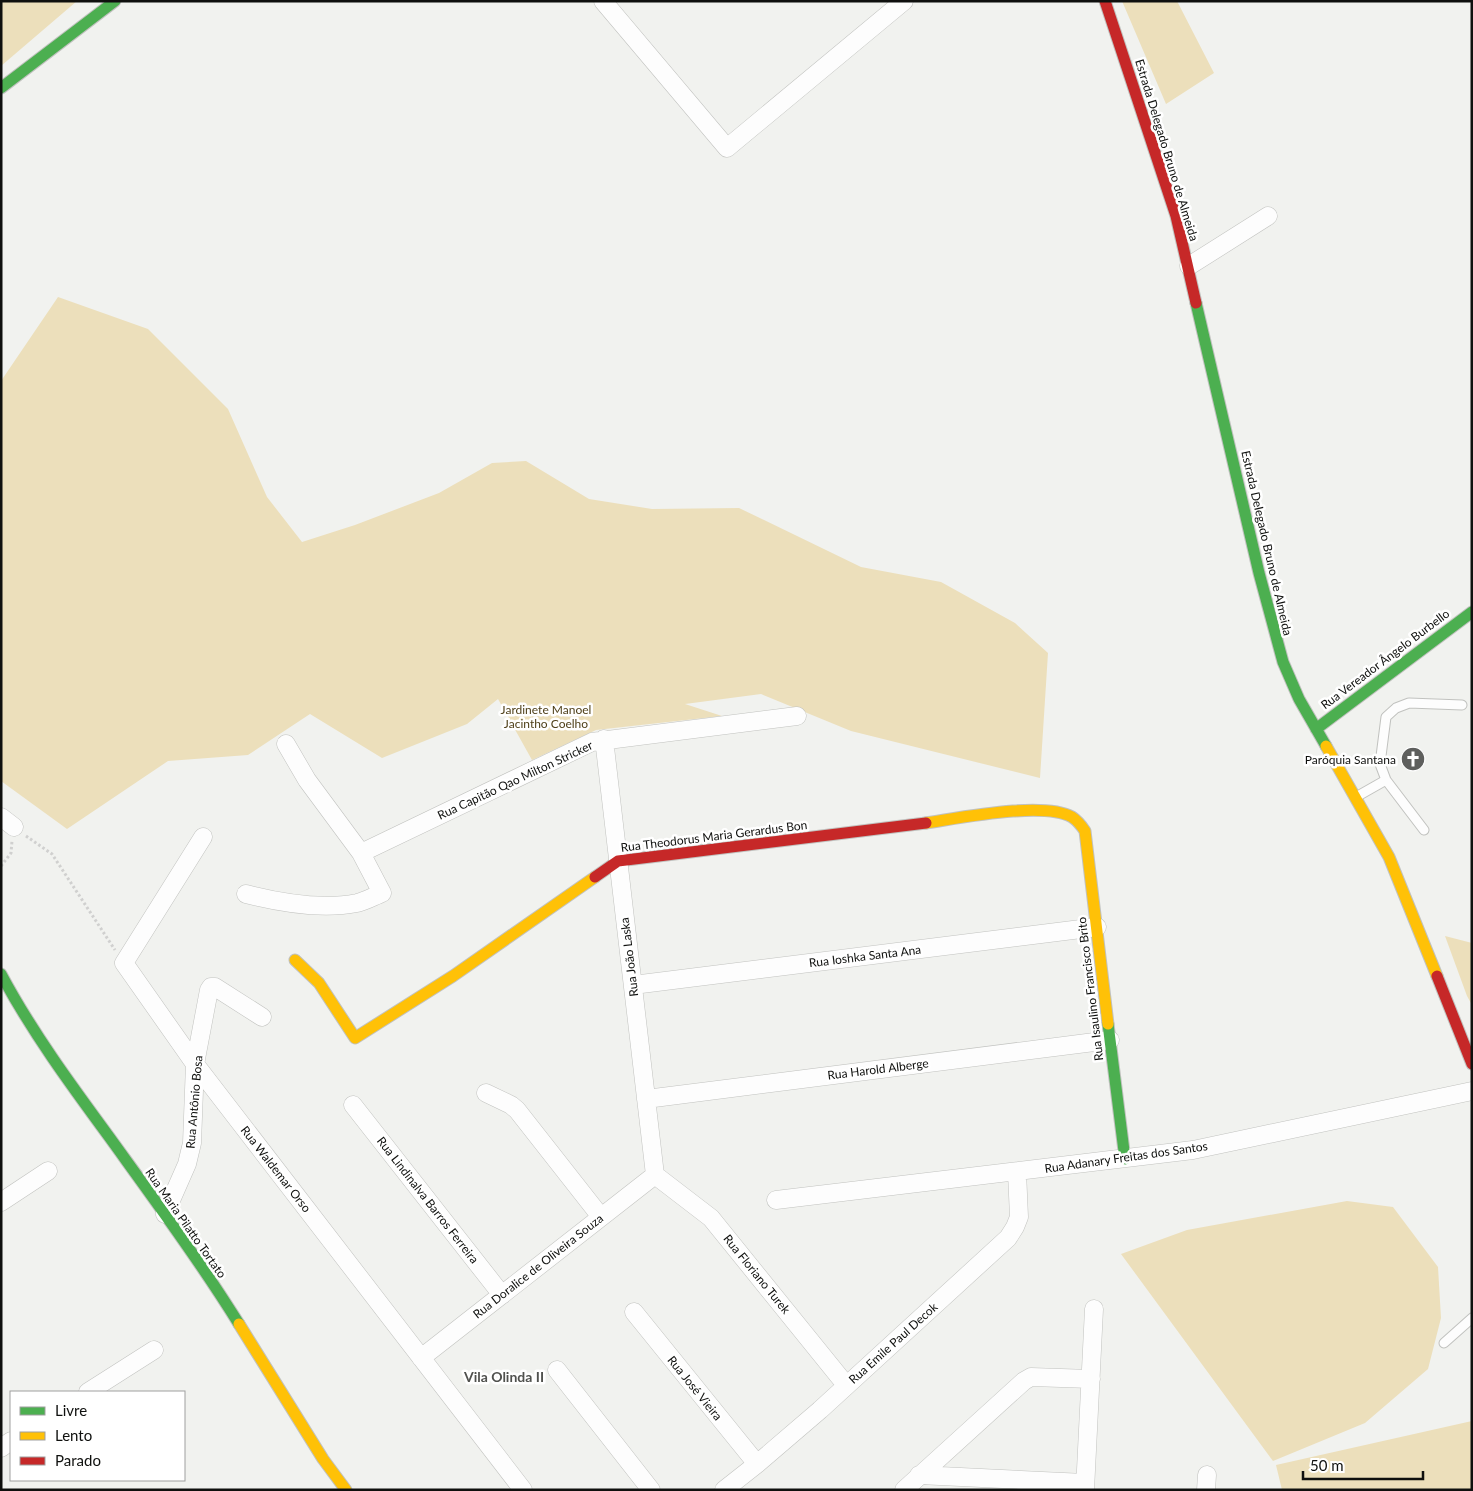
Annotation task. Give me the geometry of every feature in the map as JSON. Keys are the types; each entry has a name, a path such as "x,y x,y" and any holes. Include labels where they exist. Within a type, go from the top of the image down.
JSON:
{"street":[{"path":"1,88 115,1"},
{"path":"602,1 727,148 904,1"},
{"name":"Estrada Delegado Bruno de Almeida","path":"1105,1 1168,191 1188,266 1276,642 1291,682 1389,857 1472,1064"},
{"path":"1188,266 1268,216"},
{"name":"Rua Vereador Ângelo Burbello","path":"1316,729 1472,612"},
{"name":"Rua Capitão Qao Milton Stricker","path":"360,853 584,745 604,739 796,716"},
{"name":"Rua João Laska","path":"604,739 655,1175"},
{"path":"246,894 271,900 318,905 341,905 358,902 382,893 360,853 307,780 286,744"},
{"name":"Rua Theodorus Maria Gerardus Bon","path":"295,960 320,983 355,1038 453,976 618,861 1004,813 1054,812 1076,819"},
{"name":"Rua Isaulino Francisco Brito","path":"1076,819 1082,824 1085,831 1125,1159"},
{"path":"124,963 203,837"},
{"name":"Rua Ioshka Santa Ana","path":"633,985 1097,928"},
{"name":"Rua Waldemar Orso","path":"124,963 195,1064 524,1490"},
{"name":"Rua Maria Pilatto Tortato","path":"1,974 31,1026 60,1070 165,1214 232,1313 323,1459 346,1490"},
{"name":"Rua Antônio Bosa","path":"165,1214 187,1164 192,1142 195,1064 209,990 215,987 262,1017"},
{"name":"Rua Harold Alberge","path":"646,1098 1110,1040"},
{"name":"Rua Adanary Freitas dos Santos","path":"776,1200 1193,1150 1472,1092"},
{"path":"486,1093 517,1110 601,1218"},
{"name":"Rua Lindinalva Barros Ferreira","path":"353,1105 502,1294"},
{"path":"1,1202 48,1171"},
{"name":"Rua Emile Paul Decok","path":"724,1490 757,1464 1008,1238 1019,1217 1017,1172"},
{"name":"Rua Doralice de Oliveira Souza","path":"421,1358 655,1175"},
{"name":"Rua Floriano Turek","path":"655,1175 711,1218 846,1385"},
{"path":"919,1476 1085,1487 1094,1309"},
{"name":"Rua José Vieira","path":"634,1312 757,1464"},
{"path":"90,1391 154,1350"},
{"path":"557,1370 650,1490"},
{"path":"904,1490 1024,1381 1031,1378 1091,1379"}],"lane":[{"path":"1424,830 1386,780 1380,764 1386,717 1396,708 1409,703 1462,705"},
{"path":"1356,798 1386,780"},
{"path":"1444,1343 1472,1318"}],"path":[{"path":"8,822 52,854 124,963"},
{"path":"1,866 11,853"}],"green space":[{"path":"1,1 77,1 1,66"},
{"path":"1122,1 1177,1 1214,73 1166,104"},
{"name":"Jardinete Manoel Jacintho Coelho","path":"58,297 148,329 228,409 267,497 302,542 355,525 439,493 492,463 526,461 589,499 652,509 739,508 861,567 941,582 1015,623 1048,653 1040,778 851,731 761,694 685,704 722,716 596,730 532,760 498,699 467,724 382,758 310,714 248,755 168,761 67,829 1,781 1,381"},
{"path":"1445,936 1472,943 1472,1005 1467,996"},
{"path":"1347,1201 1393,1207 1438,1267 1441,1318 1428,1369 1365,1423 1273,1461 1121,1254 1187,1230"},
{"path":"1472,1421 1472,1490 1282,1490 1276,1465"}],"traffic: fast":[{"path":"1,88 115,1"},
{"path":"1196,303 1259,573 1283,662 1299,699 1326,746"},
{"path":"1316,729 1472,612"},
{"path":"1,974 52,1058 176,1230 239,1324"},
{"path":"1108,1024 1125,1159"}],"traffic: slow":[{"path":"1326,746 1389,857 1437,976"},
{"path":"926,823 1001,812 1042,810 1059,812 1072,817 1079,823 1085,831 1108,1024"},
{"path":"295,960 319,983 355,1038 453,976 595,877"},
{"path":"239,1324 323,1459 346,1490"}],"traffic: jam":[{"path":"1105,1 1176,216 1196,303"},
{"path":"595,877 618,861 926,823"},
{"path":"1437,976 1472,1064"}],"place":[{"name":"Paróquia Santana","path":"1413,759"}],"district":[{"name":"Vila Olinda II","path":"504,1376"}]}
